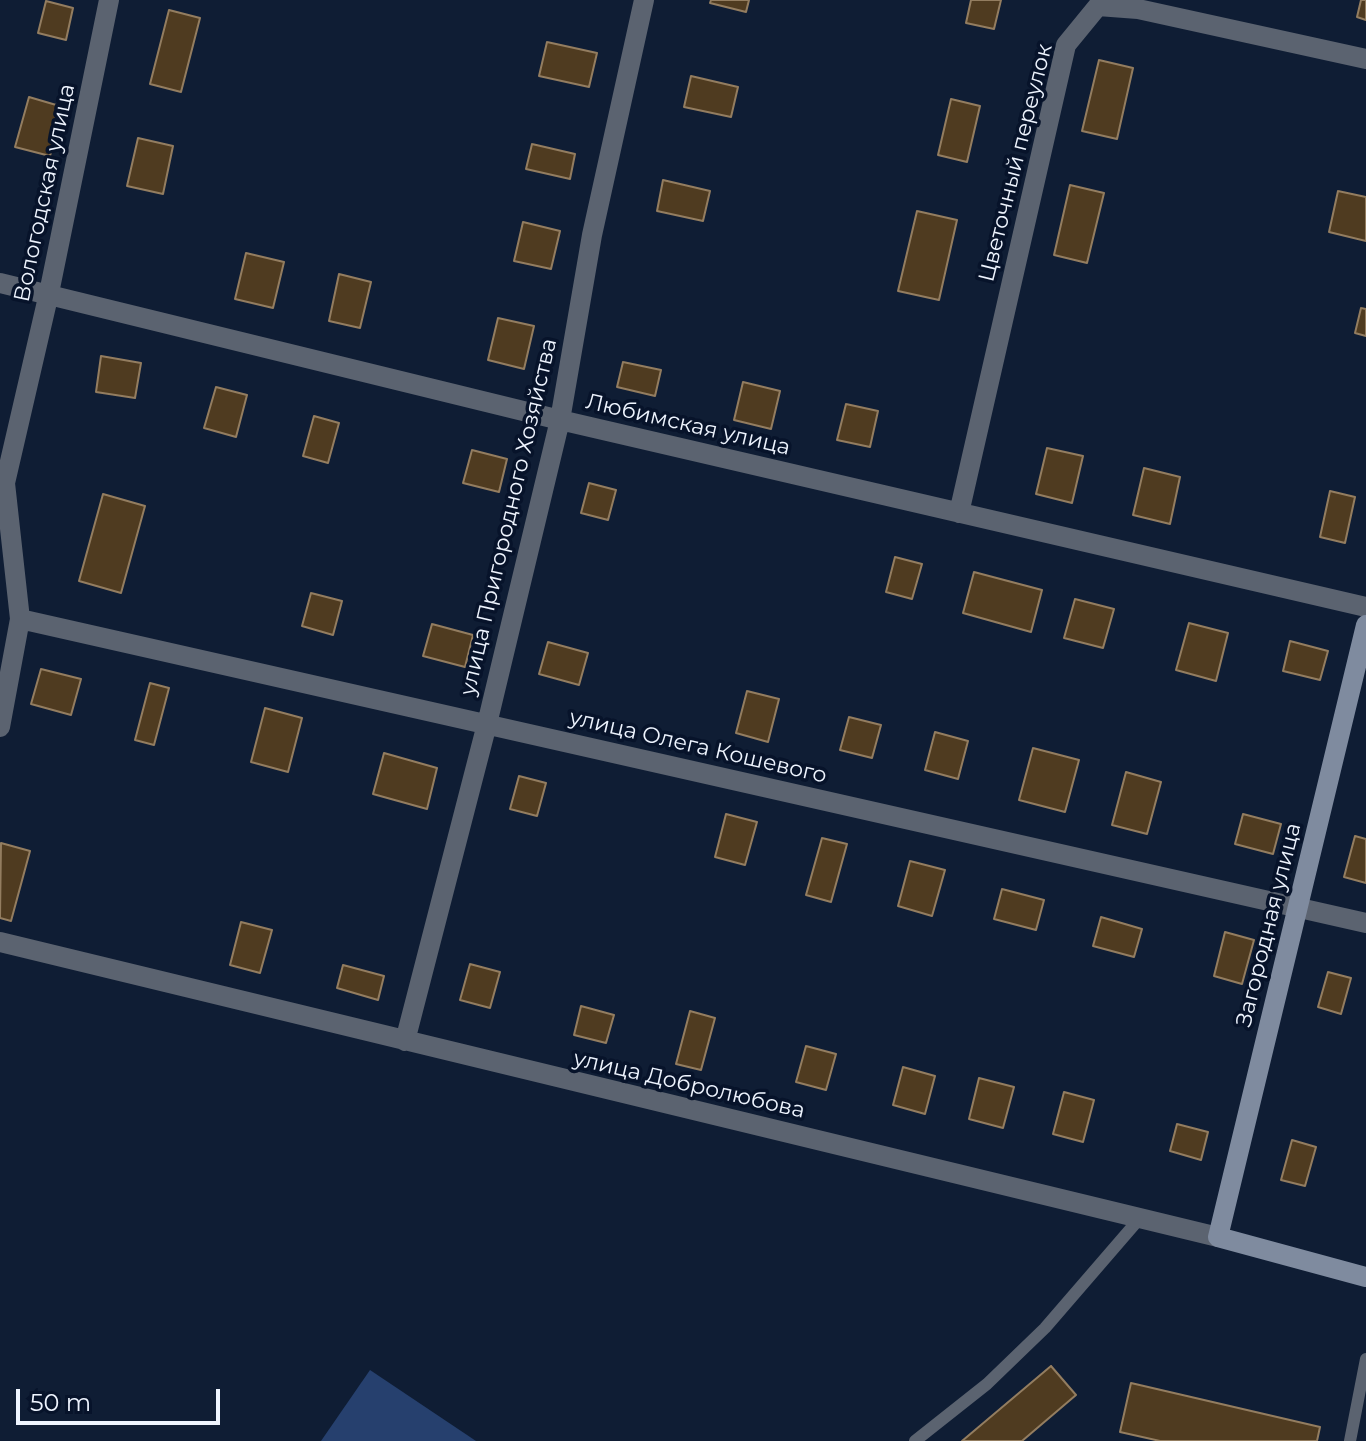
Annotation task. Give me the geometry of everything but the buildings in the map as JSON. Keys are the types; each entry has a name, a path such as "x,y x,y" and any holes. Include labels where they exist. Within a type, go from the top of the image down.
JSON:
{"street":[{"name":"Вологодская улица","path":"0,727 20,619 5,483 49,293 109,0"},
{"name":"улица Пригородного Хозяйства","path":"405,1041 487,724 560,420 592,235 644,0"},
{"name":"Цветочный переулок","path":"959,513 1066,45 1098,6 1138,9 1366,59"},
{"name":"Любимская улица","path":"0,283 560,420 1366,607"},
{"name":"улица Олега Кошевого","path":"20,619 1366,923"},
{"name":"Загородная улица","path":"1218,1237 1366,625"},
{"name":"улица Добролюбова","path":"0,942 1218,1237 1366,1277"}],"lane":[{"path":"915,1441 997,1375 1045,1328 1140,1218"},
{"path":"1350,1441 1366,1359"}],"shaded area":[{"path":"370,1370 476,1441 321,1441"}]}
